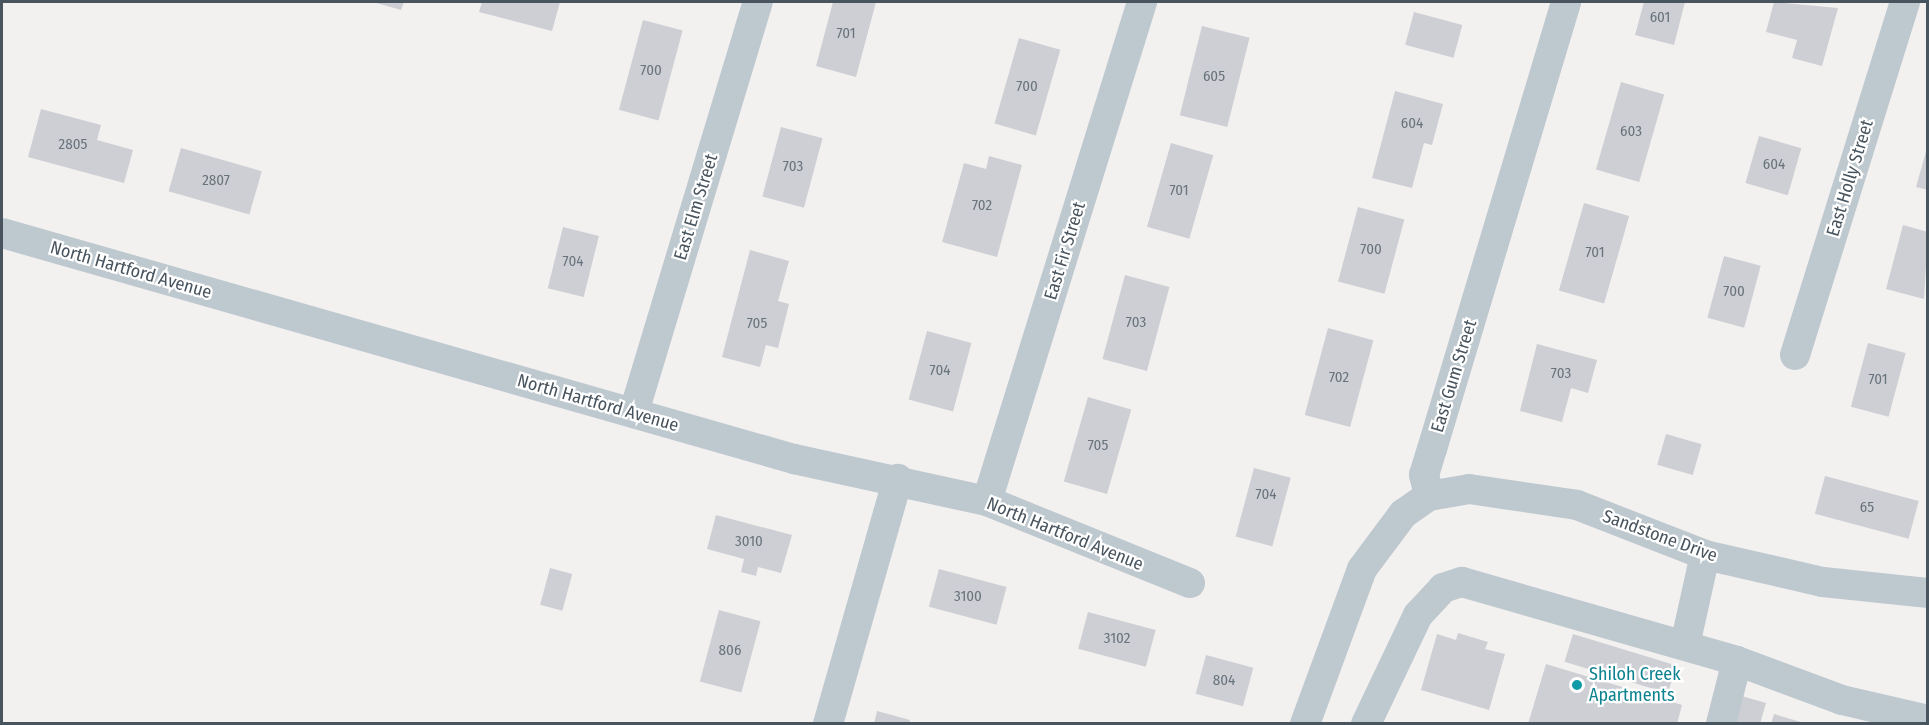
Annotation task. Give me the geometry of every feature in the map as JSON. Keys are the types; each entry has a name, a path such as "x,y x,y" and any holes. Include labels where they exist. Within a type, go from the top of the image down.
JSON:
{"street":[{"name":"East Elm Street","path":"634,412 758,2"},
{"name":"East Fir Street","path":"987,501 1143,2"},
{"name":"East Gum Street","path":"1430,496 1425,475 1432,449 1566,2"},
{"name":"East Holly Street","path":"1795,354 1905,2"},
{"name":"North Hartford Avenue","path":"2,233 794,459 898,479 987,501 1190,583"},
{"path":"828,723 898,479"},
{"name":"Sandstone Drive","path":"1430,496 1469,489 1577,505 1705,555 1823,582 1928,593"},
{"path":"1305,723 1362,569 1403,514 1430,496"},
{"path":"1685,645 1705,555"},
{"path":"1366,723 1418,615 1443,588 1462,582 1737,661 1842,700 1928,720"},
{"path":"1721,723 1737,661"}],"building":[{"path":"373,2 404,2 401,10"},
{"path":"482,2 560,2 552,31 479,12"},
{"path":"833,2 876,2 856,77 816,66"},
{"path":"1644,2 1685,2 1674,45 1635,35"},
{"path":"1774,2 1838,8 1822,66 1792,58 1797,40 1766,32"},
{"path":"1414,12 1462,25 1453,58 1405,45"},
{"path":"643,20 683,31 659,120 619,110"},
{"path":"1202,26 1250,38 1227,127 1180,115"},
{"path":"1019,38 1060,50 1036,135 994,124"},
{"path":"1621,82 1664,94 1639,182 1596,169"},
{"path":"1395,91 1443,104 1432,145 1424,143 1412,188 1372,178"},
{"path":"41,109 101,125 97,140 133,150 124,183 28,157"},
{"path":"781,127 823,138 804,208 762,197"},
{"path":"1759,136 1801,148 1788,195 1745,183"},
{"path":"1171,143 1213,155 1189,239 1147,227"},
{"path":"181,148 262,171 249,214 169,191"},
{"path":"1928,148 1928,190 1916,187"},
{"path":"989,156 1022,165 997,257 942,242 964,163 986,169"},
{"path":"1584,203 1629,216 1604,303 1559,290"},
{"path":"1358,207 1404,219 1384,294 1338,281"},
{"path":"1903,225 1928,232 1924,299 1886,289"},
{"path":"563,227 599,236 584,297 548,288"},
{"path":"750,250 789,261 778,301 789,304 778,348 766,345 760,367 722,357"},
{"path":"1724,256 1761,266 1744,328 1707,318"},
{"path":"1125,275 1169,287 1147,371 1102,359"},
{"path":"1328,328 1373,340 1350,427 1305,415"},
{"path":"927,331 971,343 953,411 909,400"},
{"path":"1868,343 1906,353 1889,417 1851,407"},
{"path":"1537,344 1597,360 1588,393 1571,388 1562,422 1520,411"},
{"path":"1088,397 1131,409 1107,494 1064,482"},
{"path":"1666,434 1702,444 1693,475 1657,465"},
{"path":"1254,468 1291,478 1272,546 1236,537"},
{"path":"1825,476 1919,501 1909,539 1815,514"},
{"path":"716,515 792,535 781,573 758,567 756,576 741,572 744,559 707,549"},
{"path":"550,568 572,574 562,611 540,605"},
{"path":"939,569 1007,587 997,625 929,607"},
{"path":"719,610 761,621 741,693 700,681"},
{"path":"1088,612 1156,630 1146,667 1078,649"},
{"path":"1458,633 1488,642 1485,649 1505,654 1489,710 1421,690 1437,634 1456,640"},
{"name":"Shiloh Creek Apartments","path":"1573,634 1676,666 1668,693 1565,662"},
{"path":"1206,655 1253,668 1243,706 1196,694"},
{"name":"Shiloh Creek Apartments","path":"1546,664 1682,705 1677,724 1528,724"},
{"name":"Shiloh Creek Apartments","path":"1738,695 1766,703 1760,724 1729,724"},
{"path":"877,711 910,720 909,724 874,724"},
{"path":"1774,714 1804,723 1804,724 1771,724"}],"place":[{"name":"Shiloh Creek Apartments","path":"1577,685"}]}
